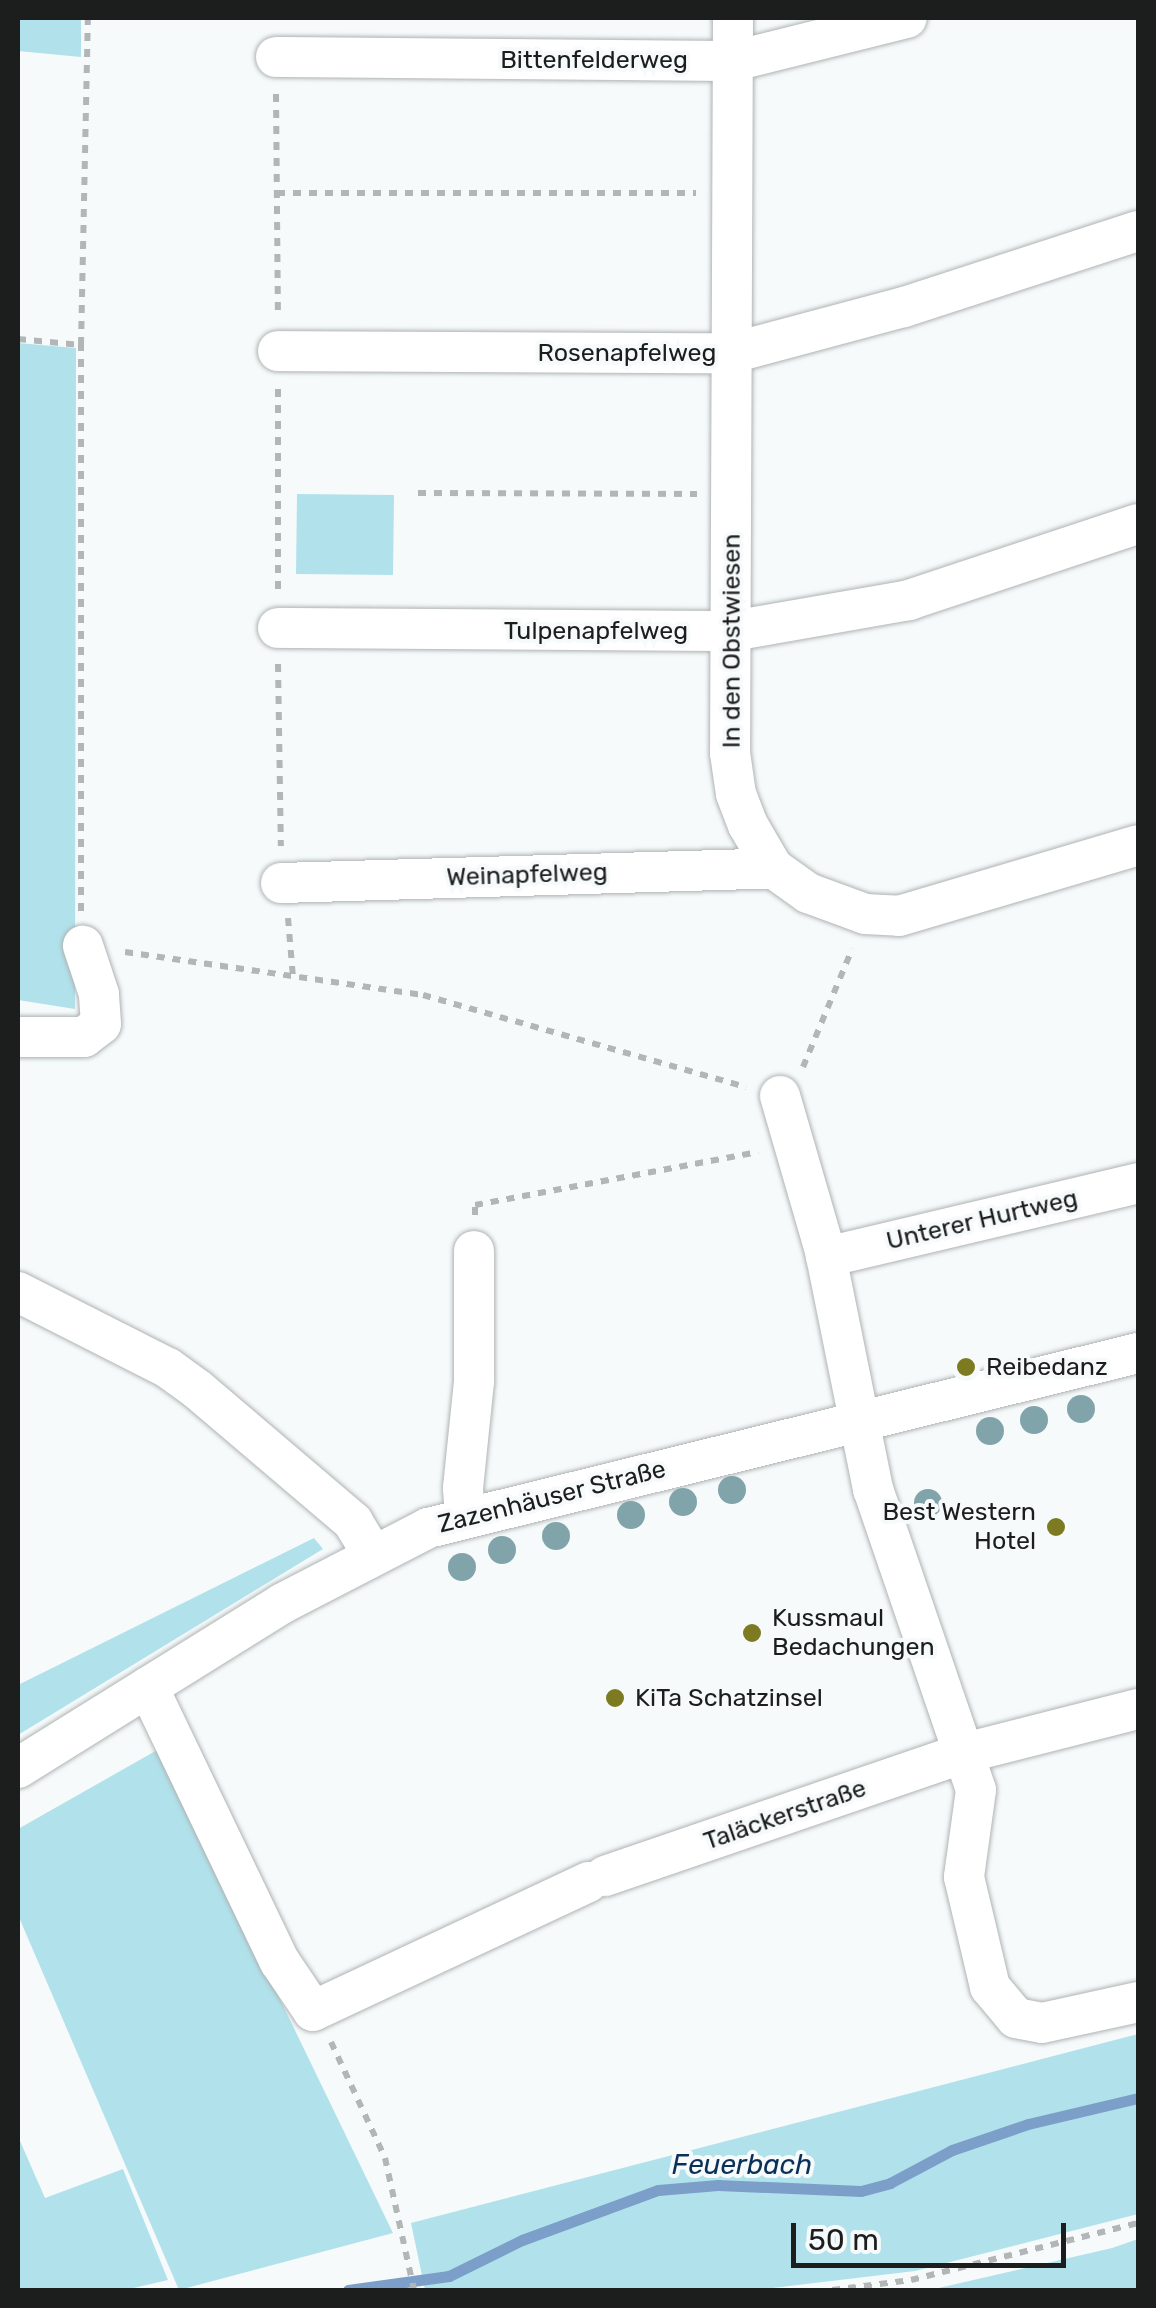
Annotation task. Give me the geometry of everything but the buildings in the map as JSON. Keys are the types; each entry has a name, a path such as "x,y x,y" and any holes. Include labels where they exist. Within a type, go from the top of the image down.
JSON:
{"street":[{"name":"In den Obstwiesen","path":"733,18 730,754 736,794 773,868"},
{"name":"Bittenfelderweg","path":"276,57 734,61 907,18"},
{"name":"Rosenapfelweg","path":"278,351 732,353 904,307 1138,231"},
{"name":"Tulpenapfelweg","path":"278,628 732,632 909,600 1138,524"},
{"path":"773,868 808,892 866,914 899,916 933,909 1138,844"},
{"name":"Weinapfelweg","path":"281,883 773,868"},
{"path":"18,1037 84,1037 101,1024 99,994 82,946"},
{"path":"780,1096 826,1258 873,1489 976,1790 964,1877 990,1987 1001,2005 1016,2018 1042,2023 1138,2002"},
{"name":"Unterer Hurtweg","path":"826,1258 1138,1183"},
{"path":"465,1517 463,1488 474,1380 474,1251"},
{"path":"18,1292 168,1368 353,1522 372,1554"},
{"name":"Zazenhäuser Straße","path":"18,1768 372,1554 465,1517 1138,1353"},
{"path":"148,1687 280,1962 313,2011"},
{"name":"Taläckerstraße","path":"313,2011 597,1879 965,1753 1138,1709"}],"path":[{"path":"88,18 81,345 82,946 423,995 780,1096 807,1062 866,914"},
{"path":"276,57 281,883 293,978"},
{"path":"277,193 697,193"},
{"path":"18,339 81,345"},
{"path":"418,493 690,494"},
{"path":"474,1251 475,1205 776,1148"},
{"path":"313,2011 365,2106 386,2158 414,2290"},
{"path":"832,2290 987,2263 1138,2223"}],"shaded area":[{"path":"18,18 81,18 81,57 18,51"},
{"path":"18,343 76,348 75,1009 18,1000"},
{"path":"297,494 394,495 393,575 296,574"},
{"path":"314,1538 323,1549 18,1735 18,1685"},
{"path":"159,1749 393,2233 179,2290 18,1915 18,1829"},
{"path":"1138,2034 1138,2214 915,2271 756,2290 425,2290 411,2223"},
{"path":"20,2141 45,2198 123,2169 168,2280 125,2290 18,2290"},
{"path":"1138,2239 1138,2290 930,2290 1112,2248"}],"waterway":[{"name":"Feuerbach","path":"348,2290 449,2276 522,2240 658,2190 718,2185 861,2191 890,2183 952,2150 1028,2124 1138,2098"}],"place":[{"name":"Reibedanz","path":"966,1367"},
{"name":"Best Western Hotel","path":"1056,1527"},
{"name":"Kussmaul Bedachungen","path":"752,1633"},
{"name":"KiTa Schatzinsel","path":"615,1698"}]}
